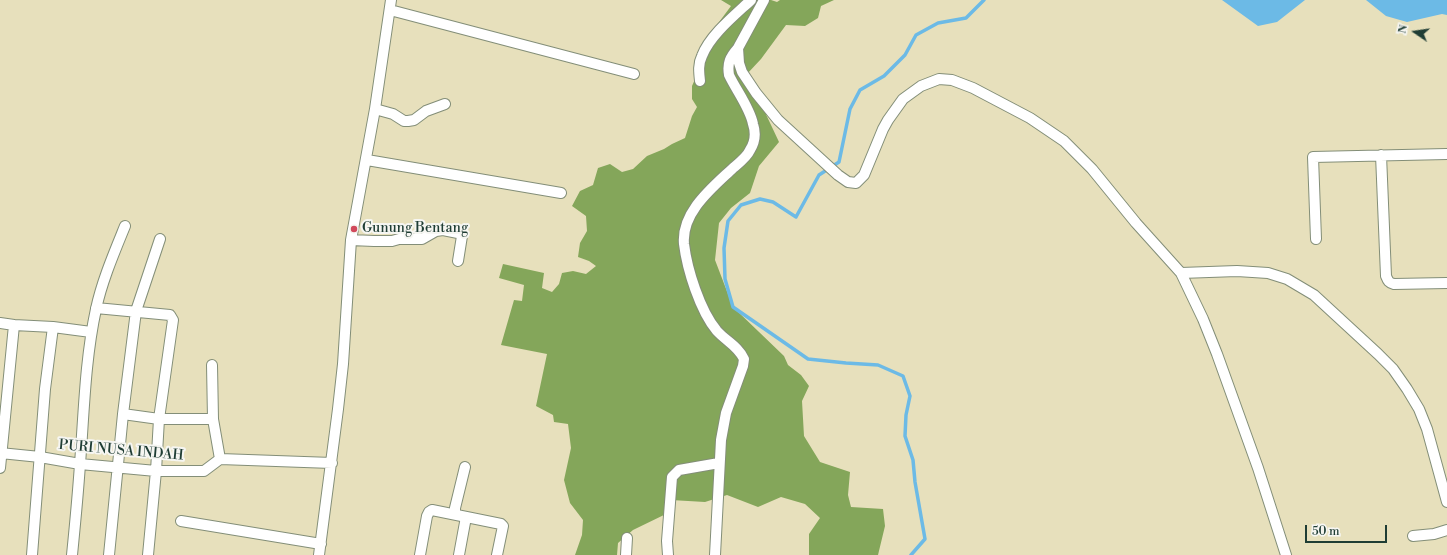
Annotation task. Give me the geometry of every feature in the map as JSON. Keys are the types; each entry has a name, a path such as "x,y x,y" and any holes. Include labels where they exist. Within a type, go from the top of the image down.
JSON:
{"street":[{"path":"700,80 699,68 702,56 711,41 751,0"},
{"path":"715,555 720,440 726,413 743,366 744,359 736,347 719,333 705,315 688,264 684,242 685,228 689,216 696,205 750,152 755,139 754,124 750,113 729,75 728,69 730,58 738,48 764,0"},
{"path":"319,555 332,463 343,364 351,240 367,160 390,5 634,74"},
{"path":"738,48 739,64 742,72 756,93 778,120 822,162 838,175 852,183 860,180 864,175 888,120 903,100 921,86 939,79 952,80 973,88 1030,118 1064,141 1092,169 1136,224 1182,273 1220,361 1258,468 1286,555"},
{"path":"375,109 393,114 408,122 414,120 426,111 445,104"},
{"path":"1316,239 1314,157 1447,154"},
{"path":"1381,155 1386,276 1388,280 1390,283 1394,284 1447,283"},
{"path":"367,160 561,193"},
{"path":"72,555 84,406 92,332 96,308 110,260 124,226"},
{"path":"351,240 386,241 400,239 422,239 436,231 443,230 458,233 462,236 458,261"},
{"path":"109,555 123,414 136,311 160,239"},
{"path":"1182,273 1237,271 1268,273 1287,279 1314,295 1393,369 1407,389 1419,409 1427,429 1447,502"},
{"path":"96,308 170,314 173,320 159,419 156,471 148,555"},
{"path":"0,323 92,332"},
{"path":"0,468 0,453 14,325"},
{"path":"32,555 45,389 53,327"},
{"path":"212,365 213,418 220,459 332,463"},
{"path":"123,414 159,419 213,418"},
{"name":"PURI NUSA INDAH","path":"0,453 80,464 156,471 204,471 220,459"},
{"path":"668,555 667,540 672,477 679,470 719,463"},
{"path":"455,514 464,468"},
{"path":"420,555 427,516 432,510 455,514 502,526 497,555"},
{"path":"459,555 466,517"},
{"path":"181,521 321,544"},
{"path":"1413,536 1434,534 1447,530"},
{"path":"626,555 627,538"}],"green space":[{"path":"721,0 771,0 777,2 780,0 834,0 821,6 818,18 805,26 786,25 761,59 747,74 779,142 759,166 750,193 731,208 719,223 715,260 733,307 784,356 788,365 801,375 809,386 802,401 804,436 820,462 850,472 848,495 851,507 883,509 885,526 878,555 809,555 809,534 820,518 805,504 781,497 758,507 727,495 705,502 671,500 668,513 633,530 618,543 617,555 575,555 582,535 583,520 570,503 564,480 571,448 568,424 554,422 553,415 536,406 547,354 501,345 514,300 522,301 524,285 499,278 503,264 544,273 542,288 552,292 559,284 562,273 573,271 586,274 596,266 589,261 578,257 580,243 587,231 586,216 572,206 580,191 593,185 598,168 610,164 622,172 633,169 647,156 685,138 692,116 697,107 692,99 692,86 700,68 702,45 731,6"}],"water":[{"path":"1222,0 1305,0 1277,22 1258,26"},
{"path":"1366,0 1447,0 1447,15 1442,14 1407,22 1386,16"}],"waterway":[{"path":"911,555 925,539 915,482 913,460 905,436 906,415 910,396 903,376 878,365 808,359 733,307 725,279 724,248 728,221 741,205 760,199 773,202 796,217 819,175 839,162 850,109 860,90 884,76 905,55 916,35 938,23 966,18 984,0"}],"place":[{"name":"Gunung Bentang","path":"354,229"}]}
